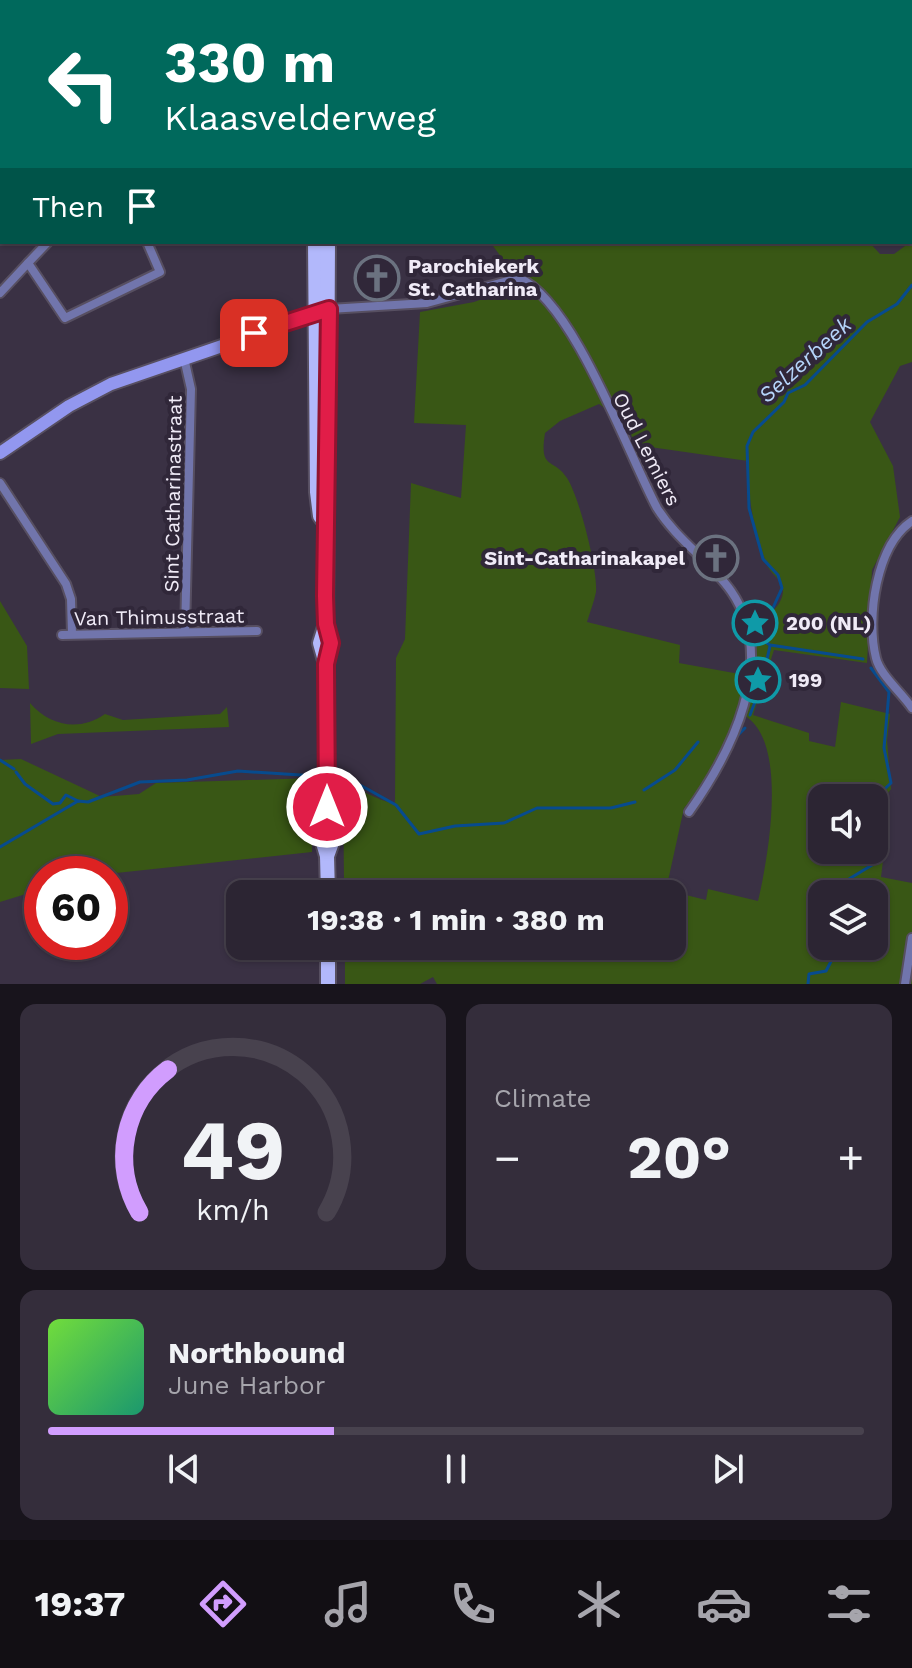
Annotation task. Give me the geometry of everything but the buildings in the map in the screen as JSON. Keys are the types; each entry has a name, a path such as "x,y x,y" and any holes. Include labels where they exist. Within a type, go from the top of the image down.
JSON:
{"main road":[{"path":"315,244 322,312 329,517 325,522 326,624 320,643 321,657 326,664 327,807 335,834 327,856 328,880"},
{"path":"322,312 328,244"},
{"path":"328,960 328,984"}],"street":[{"path":"0,293 46,244"},
{"path":"28,263 65,318 160,272 148,244"},
{"name":"Oud Lemiers","path":"322,312 427,303 519,278 536,291 567,327 661,515 726,585 744,616 750,678 746,704 719,764 689,812"},
{"path":"0,453 96,391 322,312"},
{"name":"Sint Catharinastraat","path":"184,358 191,389 185,632"},
{"path":"0,483 66,584 71,599 72,634"},
{"path":"912,521 900,529 875,585 874,636 877,662 912,708"},
{"name":"Van Thimusstraat","path":"62,635 257,631"},
{"path":"905,984 912,938"}],"green space":[{"path":"492,244 871,244 880,254 894,254 912,244 912,362 900,366 870,422 893,466 900,517 872,570 867,663 774,650 753,715 809,733 809,741 835,747 841,702 890,714 887,740 891,789 888,793 888,784 808,784 808,864 883,864 881,877 912,883 912,984 437,984 433,977 420,984 345,984 345,960 686,960 686,895 706,900 708,889 758,901 770,831 771,775 767,750 759,730 745,716 754,686 748,630 776,608 783,592 781,583 767,565 758,540 750,500 748,461 636,445 626,424 599,404 560,421 545,433 544,445 548,462 562,472 572,487 587,534 596,592 587,622 680,645 679,663 745,675 740,706 722,751 703,788 684,808 668,880 344,880 343,786 395,803 396,658 405,639 411,483 461,498 466,425 414,423 420,312 474,302 510,289 511,270"},
{"path":"0,601 27,646 29,689 0,688"},
{"path":"30,703 46,717 65,724 85,723 105,714 123,720 220,714 227,707 229,727 58,734 31,744"},
{"path":"21,759 102,797 139,794 156,783 313,778 312,852 128,872 128,856 24,856 24,895 0,902 0,760"}],"waterway":[{"name":"Selzerbeek","path":"863,659 770,645 755,635 755,628 772,610 782,588 778,575 763,559 749,508 747,446 753,432 784,402 788,393 805,385 867,322 897,304 912,285"},
{"path":"762,681 770,646"},
{"name":"Selzerbeek","path":"871,668 889,692 884,748 891,783 888,786"},
{"path":"750,715 760,689"},
{"path":"735,738 745,728"},
{"path":"644,790 675,770 698,742"},
{"path":"0,760 14,769"},
{"path":"0,847 78,801 88,802 140,782 187,780 238,771 316,776"},
{"path":"16,772 25,784 53,804 60,803 66,795 78,801"},
{"path":"342,775 396,805 419,834 455,826 504,823 537,808 611,808 635,802"},
{"name":"Selzerbeek","path":"849,880 874,864"},
{"name":"Selzerbeek","path":"808,984 809,974 826,971 832,960"}],"place":[{"name":"Parochiekerk St. Catharina","path":"377,278"},
{"name":"Sint-Catharinakapel","path":"716,558"},
{"name":"200 (NL)","path":"755,623"},
{"name":"199","path":"758,680"}],"route":[{"path":"254,333 329,309 329,517 325,522 325,596 326,624 331,643 326,664 327,807"}]}
